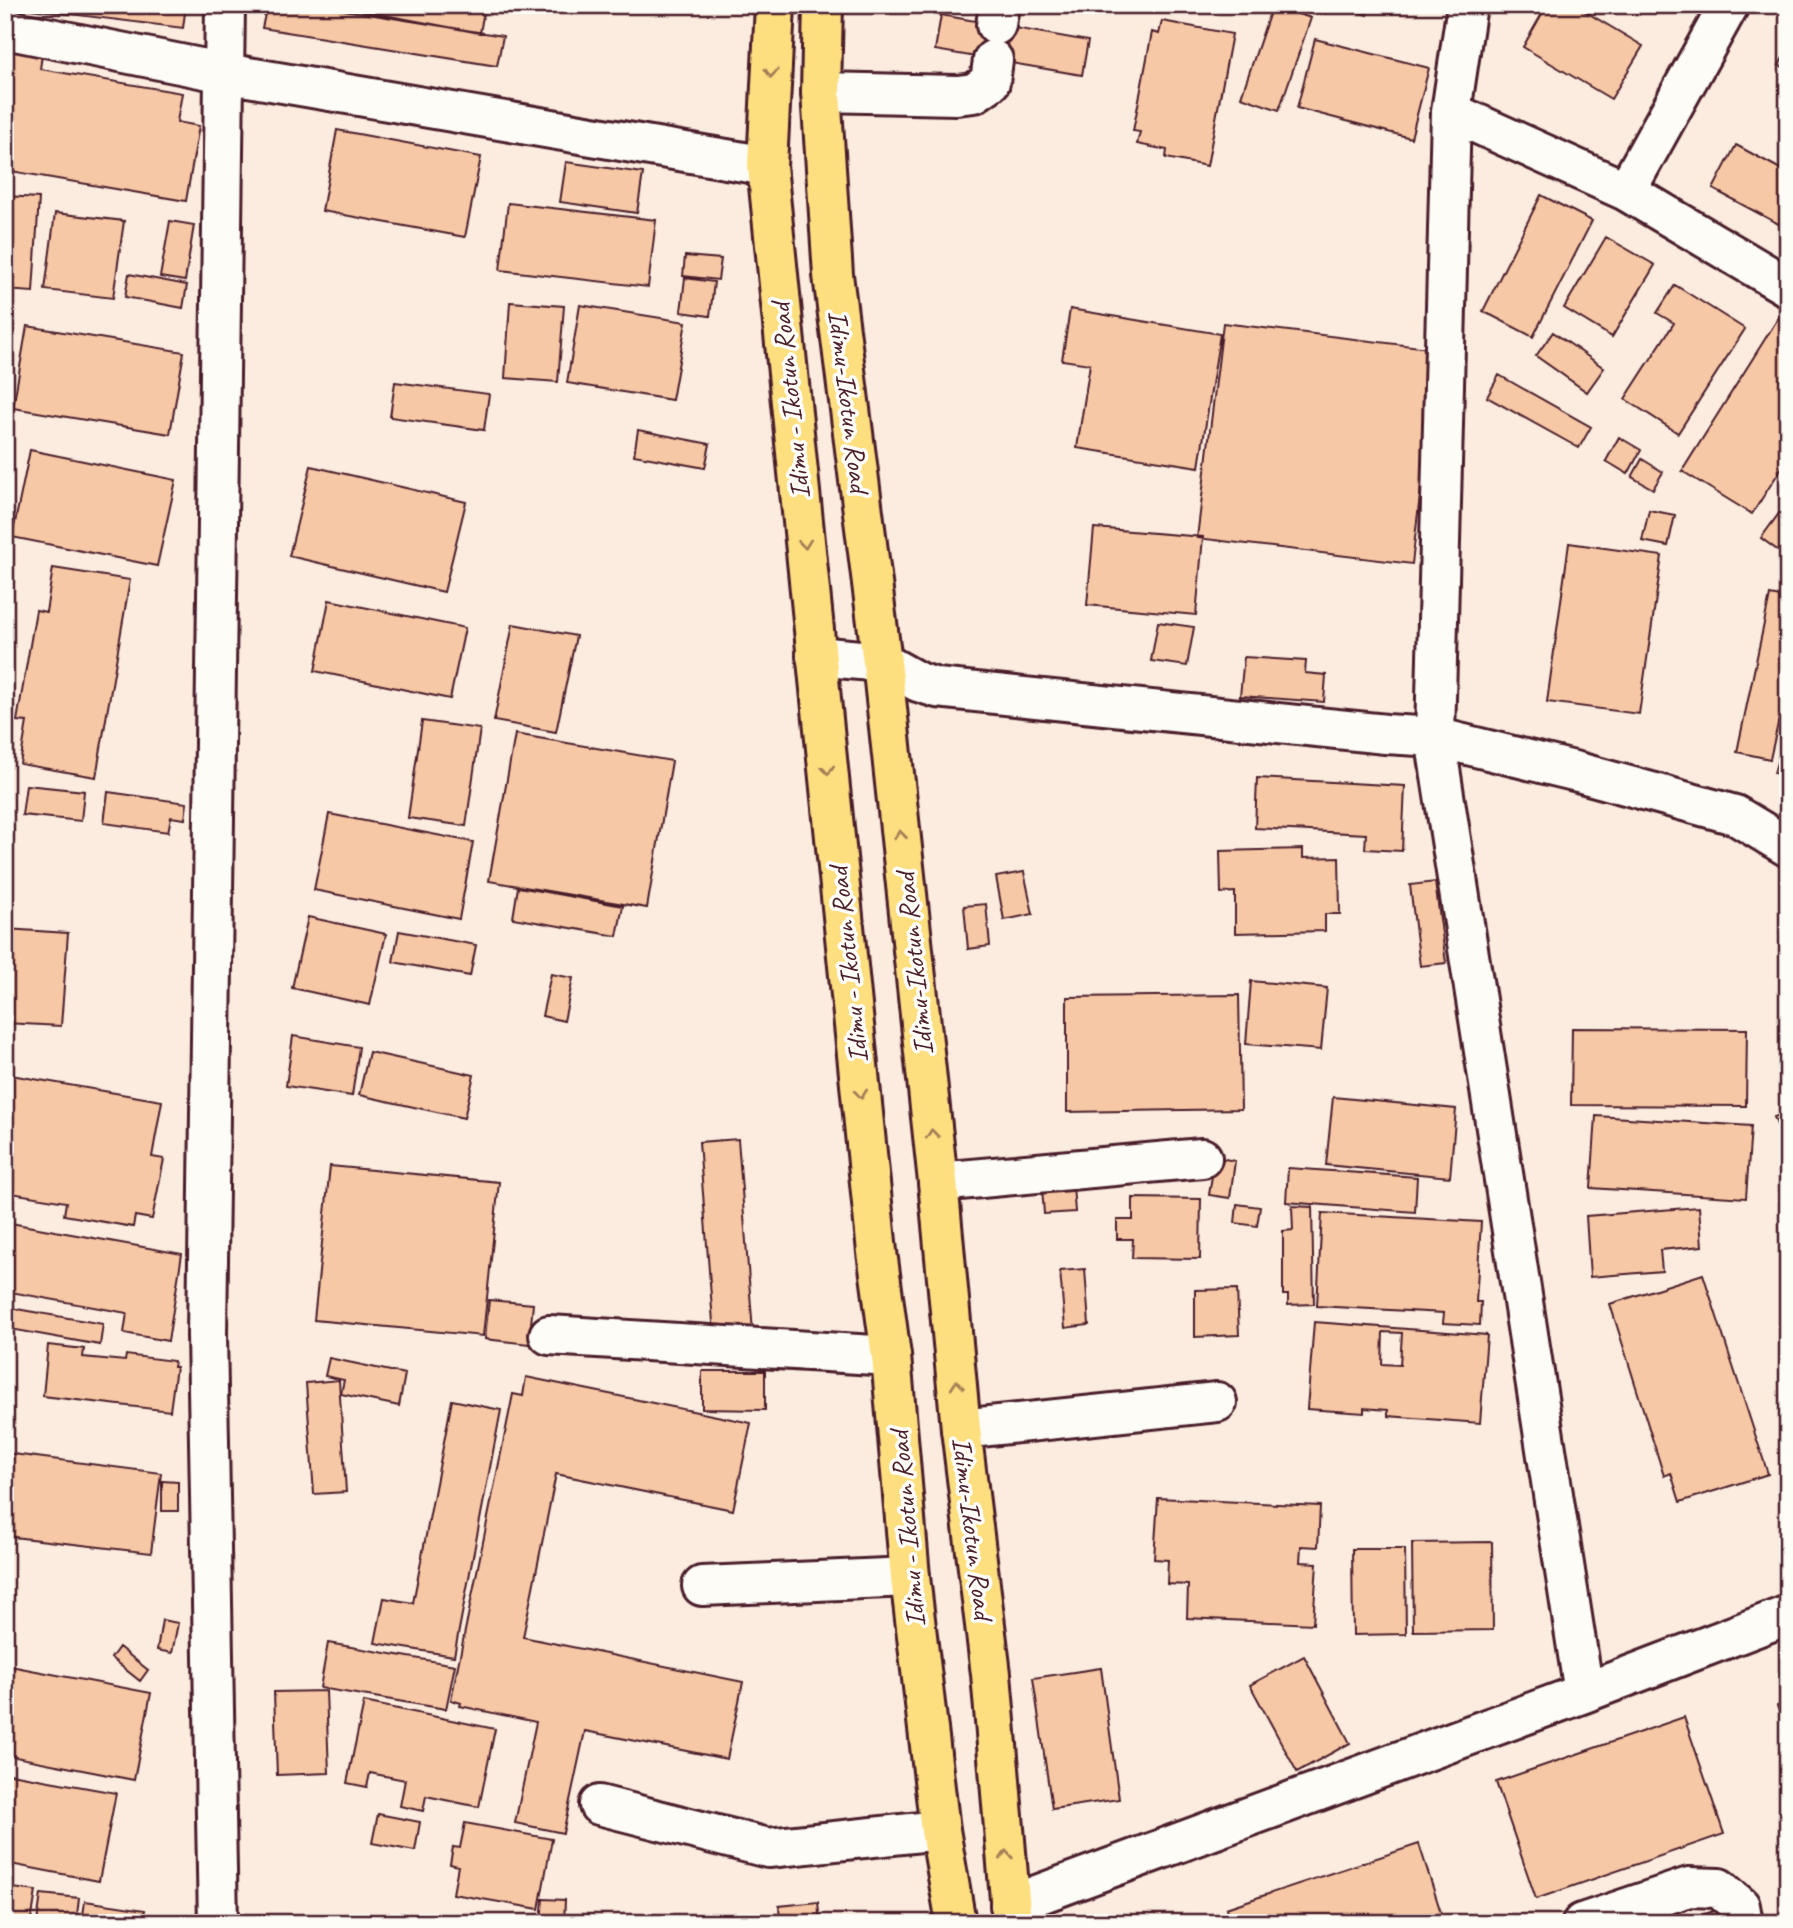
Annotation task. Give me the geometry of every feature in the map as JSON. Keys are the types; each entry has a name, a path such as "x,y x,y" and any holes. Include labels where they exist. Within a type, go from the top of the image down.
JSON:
{"main road":[{"name":"Idimu - Ikotun Road","path":"775,5 766,166 877,1252 891,1356 910,1577 940,1830 956,1923"},
{"name":"Idimu-Ikotun Road","path":"823,5 821,92 833,275 882,662 938,1182 961,1429 991,1674 1011,1914"}],"street":[{"path":"218,1923 207,1335 225,5"},
{"path":"1467,5 1451,112 1435,737 1584,1693"},
{"path":"1626,191 1729,5"},
{"path":"5,29 225,73 766,166"},
{"path":"821,92 957,95 974,93 990,82 996,30"},
{"path":"1451,112 1626,191 1788,287"},
{"path":"816,656 882,662 918,682 937,688 1435,737 1578,772 1735,815 1788,847"},
{"path":"938,1182 1202,1158"},
{"path":"549,1335 891,1356"},
{"path":"961,1429 1217,1402"},
{"path":"702,1586 910,1577"},
{"path":"1011,1914 1788,1615"},
{"path":"599,1805 768,1848 940,1830"},
{"path":"1582,1923 1689,1888 1719,1888 1740,1906 1743,1923"}],"building":[{"path":"22,5 186,5 183,28 21,8"},
{"path":"267,5 313,5 503,36 497,66 262,28"},
{"path":"332,5 485,5 480,33"},
{"path":"1337,5 1370,5 1367,15"},
{"path":"1547,5 1574,5 1643,46 1611,99 1523,47"},
{"path":"1272,6 1311,18 1279,110 1241,97"},
{"path":"941,15 1088,41 1082,75 935,50"},
{"path":"1162,21 1232,34 1207,166 1166,158 1167,150 1137,144 1140,132 1133,131 1152,32 1159,34"},
{"path":"1315,39 1429,68 1411,138 1297,108"},
{"path":"5,49 42,55 40,69 182,93 177,122 199,126 186,201 5,170"},
{"path":"1788,49 1788,69 1779,65"},
{"path":"337,130 481,157 465,237 322,211"},
{"path":"1736,145 1788,173 1788,229 1713,189"},
{"path":"566,162 643,173 637,213 560,202"},
{"path":"1541,195 1592,221 1533,337 1483,311"},
{"path":"5,196 39,198 33,292 5,290"},
{"path":"508,203 656,220 648,287 500,270"},
{"path":"55,213 124,221 113,298 45,290"},
{"path":"170,221 194,225 185,281 160,277"},
{"path":"1606,237 1655,265 1612,337 1564,308"},
{"path":"685,256 721,259 718,280 683,276"},
{"path":"129,274 187,285 183,308 125,297"},
{"path":"685,278 714,282 710,316 681,312"},
{"path":"1675,285 1745,329 1678,433 1625,399 1674,323 1657,313"},
{"path":"510,302 564,306 558,382 505,378"},
{"path":"580,305 686,322 672,400 567,383"},
{"path":"1070,309 1220,334 1199,467 1077,448 1090,364 1062,360"},
{"path":"1782,312 1788,315 1788,458 1752,514 1682,471"},
{"path":"1223,323 1437,349 1412,564 1197,538"},
{"path":"27,326 184,352 170,434 13,408"},
{"path":"1553,332 1604,368 1587,392 1536,356"},
{"path":"1499,375 1591,427 1579,448 1487,397"},
{"path":"395,382 489,394 484,430 390,417"},
{"path":"638,430 710,444 705,468 634,455"},
{"path":"1619,437 1641,450 1628,474 1606,461"},
{"path":"30,450 176,480 157,566 12,537"},
{"path":"1642,459 1663,472 1653,489 1632,477"},
{"path":"311,466 466,502 444,592 289,556"},
{"path":"1788,501 1788,558 1761,538"},
{"path":"1649,510 1675,515 1668,546 1642,541"},
{"path":"1094,528 1203,537 1196,615 1087,605"},
{"path":"1569,543 1662,556 1639,714 1547,702"},
{"path":"5,552 13,553 7,591 5,591"},
{"path":"53,568 130,580 96,777 20,764 27,722 17,721 36,610 46,612"},
{"path":"1770,595 1786,598 1782,619 1788,620 1788,679 1770,759 1737,752"},
{"path":"329,600 465,628 450,699 315,671"},
{"path":"1158,622 1194,627 1187,666 1151,661"},
{"path":"513,624 576,636 556,732 494,721"},
{"path":"1244,657 1306,661 1305,673 1326,675 1324,702 1240,696"},
{"path":"422,721 480,729 466,826 408,818"},
{"path":"1788,723 1788,777 1774,773"},
{"path":"515,734 672,761 647,908 489,881"},
{"path":"1257,778 1405,786 1402,851 1365,849 1366,834 1255,828"},
{"path":"26,785 84,791 81,821 22,815"},
{"path":"108,792 187,803 185,819 171,817 168,832 104,823"},
{"path":"329,814 473,842 459,919 314,890"},
{"path":"1303,849 1303,858 1339,857 1340,914 1325,914 1325,931 1235,933 1235,892 1221,893 1220,851"},
{"path":"1024,872 1033,914 1004,920 996,877"},
{"path":"1435,882 1446,963 1420,966 1410,885"},
{"path":"518,887 623,906 617,936 513,918"},
{"path":"986,904 990,946 968,949 964,906"},
{"path":"308,917 386,934 370,1005 292,988"},
{"path":"5,929 68,933 61,1026 5,1023"},
{"path":"399,931 476,945 470,976 393,962"},
{"path":"551,974 573,978 564,1021 542,1016"},
{"path":"1251,981 1327,988 1321,1050 1246,1044"},
{"path":"1239,995 1241,1109 1067,1112 1067,997"},
{"path":"1572,1028 1747,1029 1746,1106 1571,1105"},
{"path":"293,1036 359,1047 352,1096 286,1086"},
{"path":"369,1052 474,1075 464,1118 359,1095"},
{"path":"5,1074 162,1101 152,1157 164,1159 152,1219 135,1216 133,1227 64,1215 66,1202 5,1192"},
{"path":"1333,1097 1456,1109 1450,1177 1326,1165"},
{"path":"1788,1112 1788,1151 1774,1117"},
{"path":"1596,1116 1751,1126 1746,1198 1591,1188"},
{"path":"738,1139 753,1332 714,1335 699,1142"},
{"path":"1215,1157 1235,1161 1230,1198 1209,1195"},
{"path":"330,1166 499,1182 483,1336 314,1320"},
{"path":"1288,1168 1417,1177 1415,1212 1286,1202"},
{"path":"1073,1186 1075,1212 1044,1214 1042,1188"},
{"path":"1133,1198 1201,1199 1200,1259 1132,1258 1133,1239 1117,1239 1117,1220 1133,1220"},
{"path":"1237,1204 1260,1207 1257,1226 1235,1223"},
{"path":"1292,1206 1312,1207 1314,1304 1288,1305 1288,1295 1283,1295 1283,1231 1293,1230"},
{"path":"1699,1207 1702,1246 1660,1250 1662,1271 1590,1277 1586,1216"},
{"path":"1322,1213 1481,1222 1476,1302 1481,1302 1480,1325 1443,1323 1444,1313 1317,1306"},
{"path":"5,1222 182,1254 168,1341 124,1333 127,1313 5,1291"},
{"path":"1085,1269 1089,1325 1065,1328 1060,1271"},
{"path":"1703,1274 1768,1474 1680,1502 1671,1473 1664,1476 1610,1304"},
{"path":"1237,1289 1239,1335 1195,1337 1195,1290"},
{"path":"489,1300 533,1304 529,1344 485,1339"},
{"path":"5,1307 103,1324 100,1345 5,1328"},
{"path":"1314,1322 1487,1335 1480,1423 1388,1416 1388,1410 1364,1408 1364,1413 1307,1409","holes":["1383,1332 1402,1333 1400,1365 1382,1364"]},
{"path":"48,1345 84,1349 83,1357 125,1361 126,1355 174,1361 173,1367 176,1367 170,1411 43,1396"},
{"path":"329,1358 405,1374 399,1406 341,1394 344,1380 325,1376"},
{"path":"702,1371 765,1371 765,1410 702,1409"},
{"path":"526,1377 751,1423 733,1510 556,1474 523,1637 743,1682 727,1759 585,1731 563,1833 515,1823 536,1722 460,1706 461,1703 451,1700 513,1394 523,1396"},
{"path":"339,1380 346,1492 314,1494 306,1383"},
{"path":"452,1400 501,1410 454,1656 375,1643 384,1598 413,1603"},
{"path":"5,1453 161,1473 151,1553 5,1536"},
{"path":"162,1481 178,1482 178,1511 162,1511"},
{"path":"1158,1498 1320,1506 1318,1547 1301,1546 1300,1562 1317,1563 1313,1624 1187,1618 1188,1585 1167,1584 1168,1560 1154,1559"},
{"path":"1492,1542 1493,1630 1413,1631 1412,1543"},
{"path":"1352,1549 1405,1549 1406,1634 1353,1635"},
{"path":"162,1620 178,1623 172,1653 157,1650"},
{"path":"328,1643 455,1665 446,1709 320,1688"},
{"path":"119,1647 148,1670 140,1681 111,1658"},
{"path":"1304,1656 1350,1743 1297,1772 1250,1685"},
{"path":"5,1665 151,1693 134,1780 5,1755"},
{"path":"1101,1668 1119,1799 1052,1809 1033,1678"},
{"path":"326,1691 329,1773 277,1775 274,1692"},
{"path":"364,1702 495,1729 479,1807 426,1796 423,1811 400,1806 405,1780 370,1773 367,1787 347,1783"},
{"path":"1788,1702 1788,1734 1777,1706"},
{"path":"1684,1717 1724,1834 1536,1899 1496,1782"},
{"path":"5,1773 116,1793 99,1881 5,1863"},
{"path":"378,1814 420,1822 415,1851 372,1843"},
{"path":"465,1823 552,1839 539,1909 453,1894 458,1866 450,1864 453,1847 460,1848"},
{"path":"1419,1844 1443,1919 1431,1923 1230,1923 1226,1908"},
{"path":"5,1887 36,1891 31,1923 5,1923"},
{"path":"41,1894 79,1898 76,1923 37,1923"},
{"path":"543,1899 565,1900 564,1923 541,1923"},
{"path":"85,1901 145,1910 142,1923 82,1923"},
{"path":"818,1902 820,1923 780,1923 779,1906"},
{"path":"1724,1907 1730,1923 1681,1923"}]}
